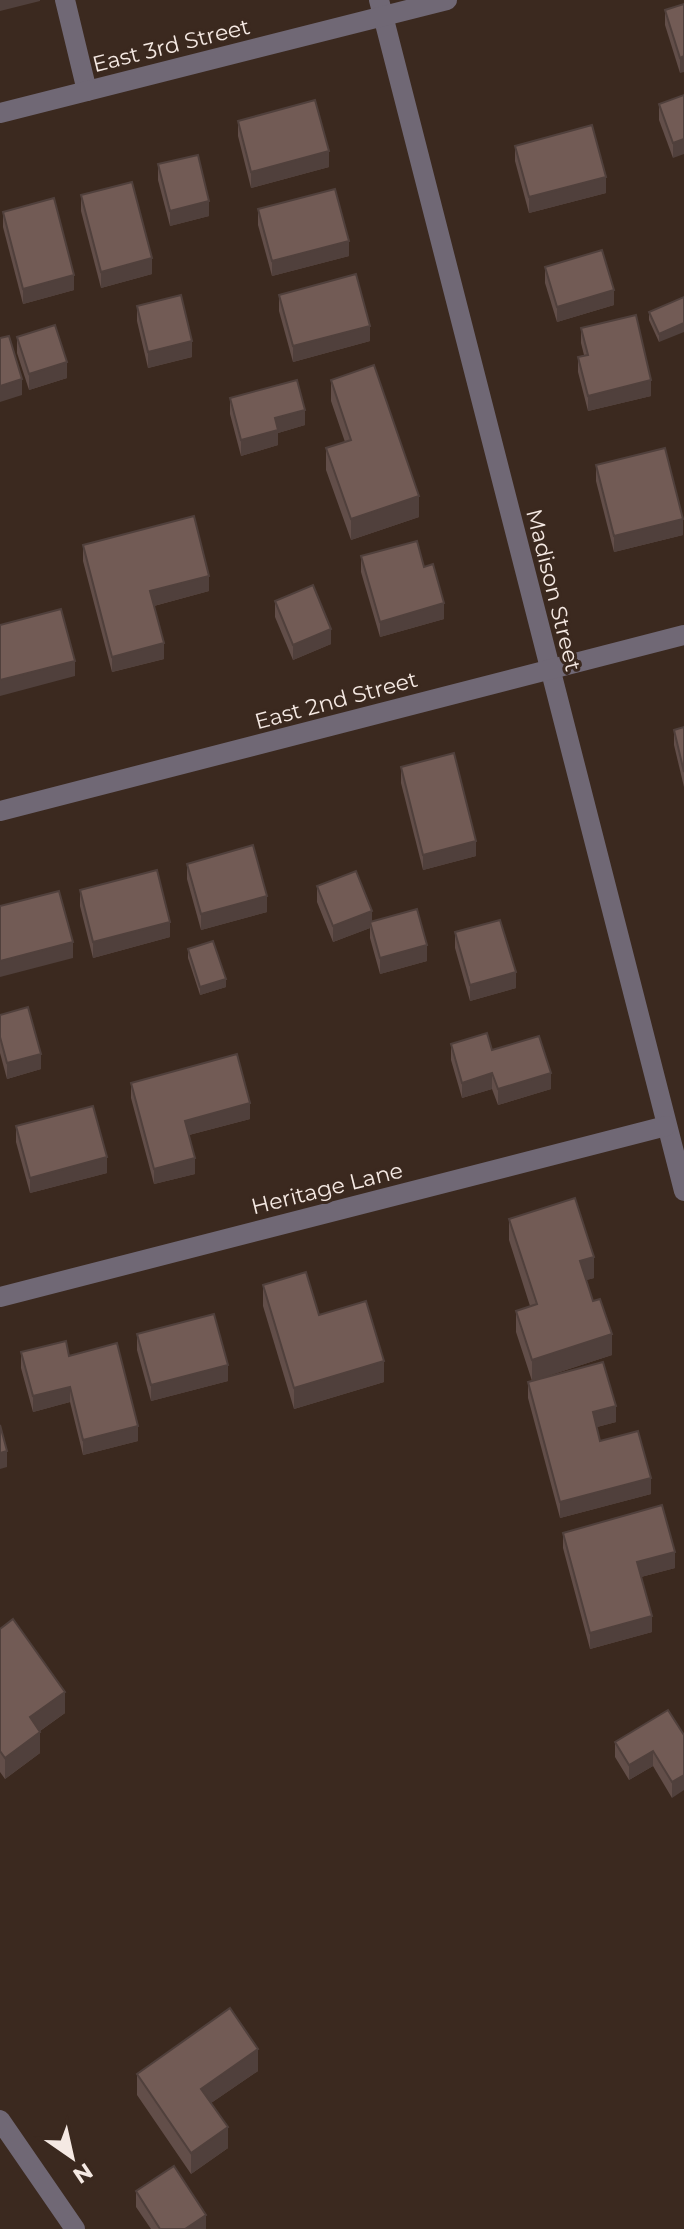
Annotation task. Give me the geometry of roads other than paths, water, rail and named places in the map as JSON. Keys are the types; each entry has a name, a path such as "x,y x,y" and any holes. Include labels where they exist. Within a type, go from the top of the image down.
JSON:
{"street":[{"path":"65,0 87,91"},
{"name":"East 3rd Street","path":"0,113 381,8 447,0"},
{"name":"Madison Street","path":"381,8 684,1191"},
{"name":"East 2nd Street","path":"0,811 684,635"},
{"name":"Heritage Lane","path":"0,1297 666,1126"},
{"path":"0,2120 75,2229"}]}
